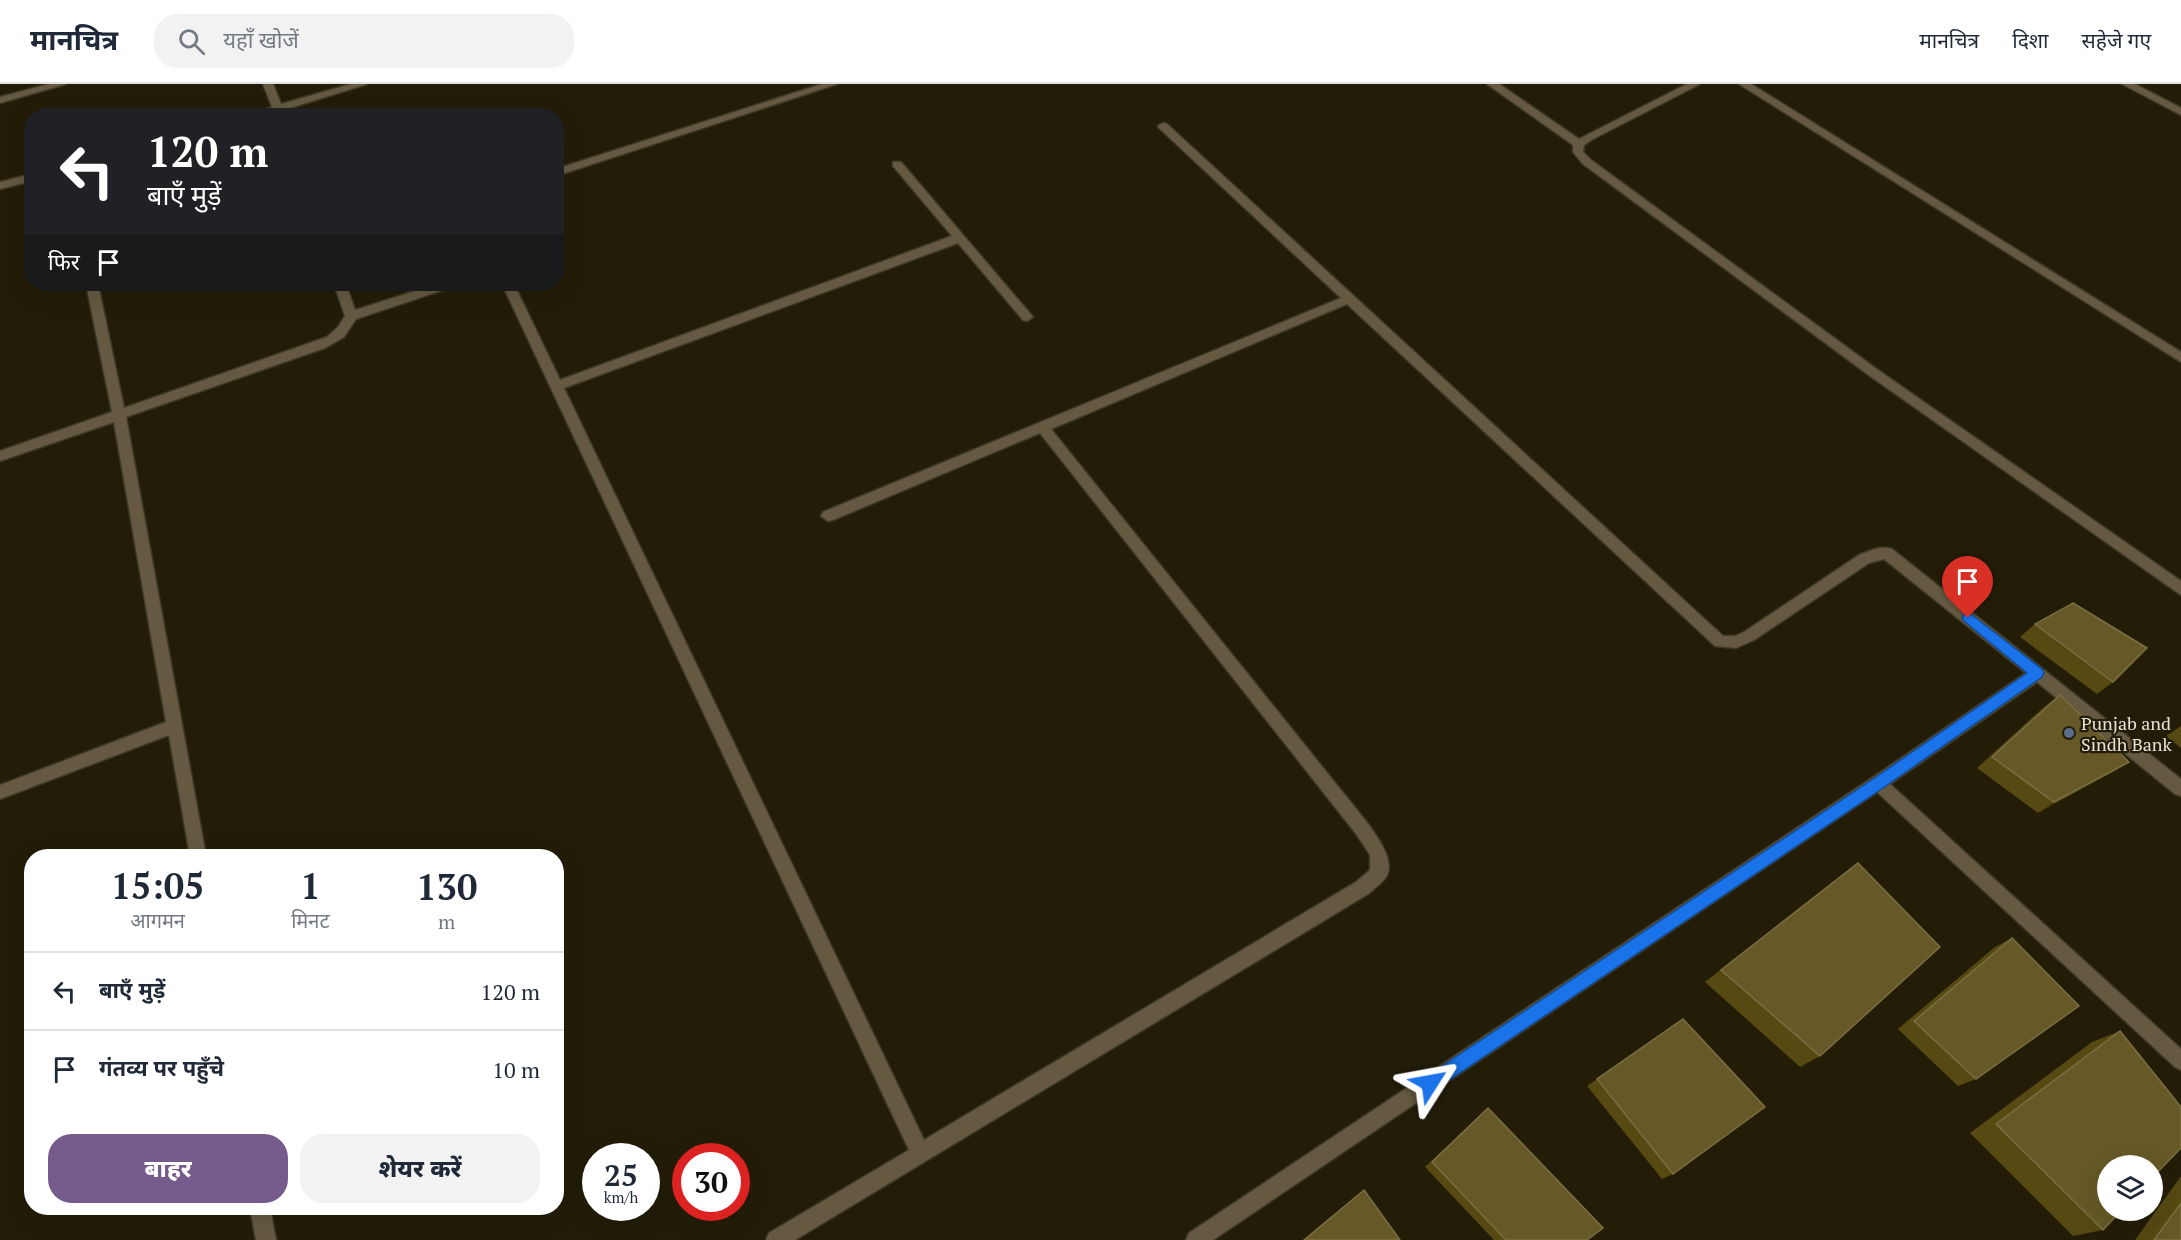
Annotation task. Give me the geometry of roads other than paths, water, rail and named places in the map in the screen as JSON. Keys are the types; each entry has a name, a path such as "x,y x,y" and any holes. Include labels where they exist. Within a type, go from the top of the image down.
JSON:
{"street":[{"path":"0,100 61,84"},
{"path":"268,84 277,108"},
{"path":"291,108 362,84"},
{"path":"564,170 832,84"},
{"path":"1492,84 1579,144"},
{"path":"1695,84 1589,136 1579,144 1578,152 1587,162 1874,373 2181,589"},
{"path":"1744,84 2181,358"},
{"path":"2127,84 2181,112"},
{"path":"1162,126 1719,642 1736,642 1749,636 1864,559 1876,554 1887,553 2181,789"},
{"path":"897,164 1027,317"},
{"path":"0,186 24,179"},
{"path":"556,386 959,238"},
{"path":"93,291 119,415 197,849"},
{"path":"0,456 335,339 345,330 351,316 342,291"},
{"path":"351,316 427,291"},
{"path":"511,291 920,1153"},
{"path":"828,516 1349,299"},
{"path":"776,1240 1362,888 1379,873 1378,853 1364,830 1042,427"},
{"path":"1196,1240 1878,783 2037,673"},
{"path":"0,792 175,726"},
{"path":"1878,783 2181,1061"},
{"path":"261,1215 266,1240"}],"place":[{"name":"Punjab and Sindh Bank","path":"2069,733"}]}
